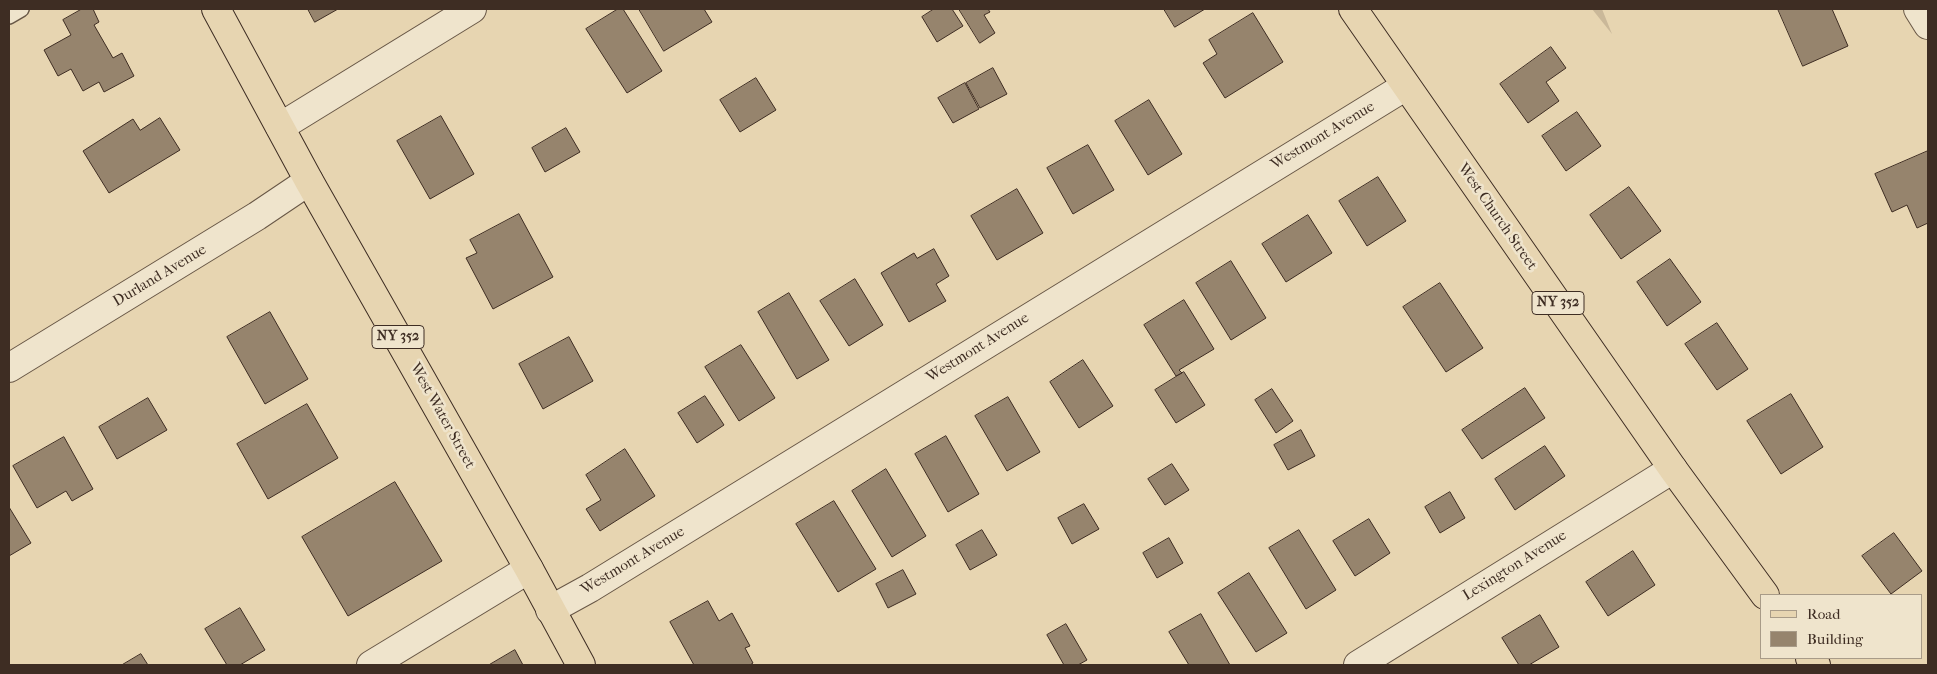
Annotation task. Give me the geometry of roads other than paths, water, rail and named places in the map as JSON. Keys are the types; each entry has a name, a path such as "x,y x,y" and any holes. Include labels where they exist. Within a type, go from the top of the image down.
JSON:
{"main road":[{"name":"West Water Street","path":"216,9 309,181 529,569 581,665"},
{"name":"West Church Street","path":"1354,9 1673,469 1764,594"}],"street":[{"path":"280,126 472,9"},
{"path":"1918,9 1928,25"},
{"name":"Westmont Avenue","path":"550,610 590,588 1406,86"},
{"name":"Durland Avenue","path":"9,368 257,216 309,181"},
{"name":"Lexington Avenue","path":"1358,665 1673,469"},
{"path":"371,665 529,569"}],"lane":[{"path":"9,16 21,9"}]}
